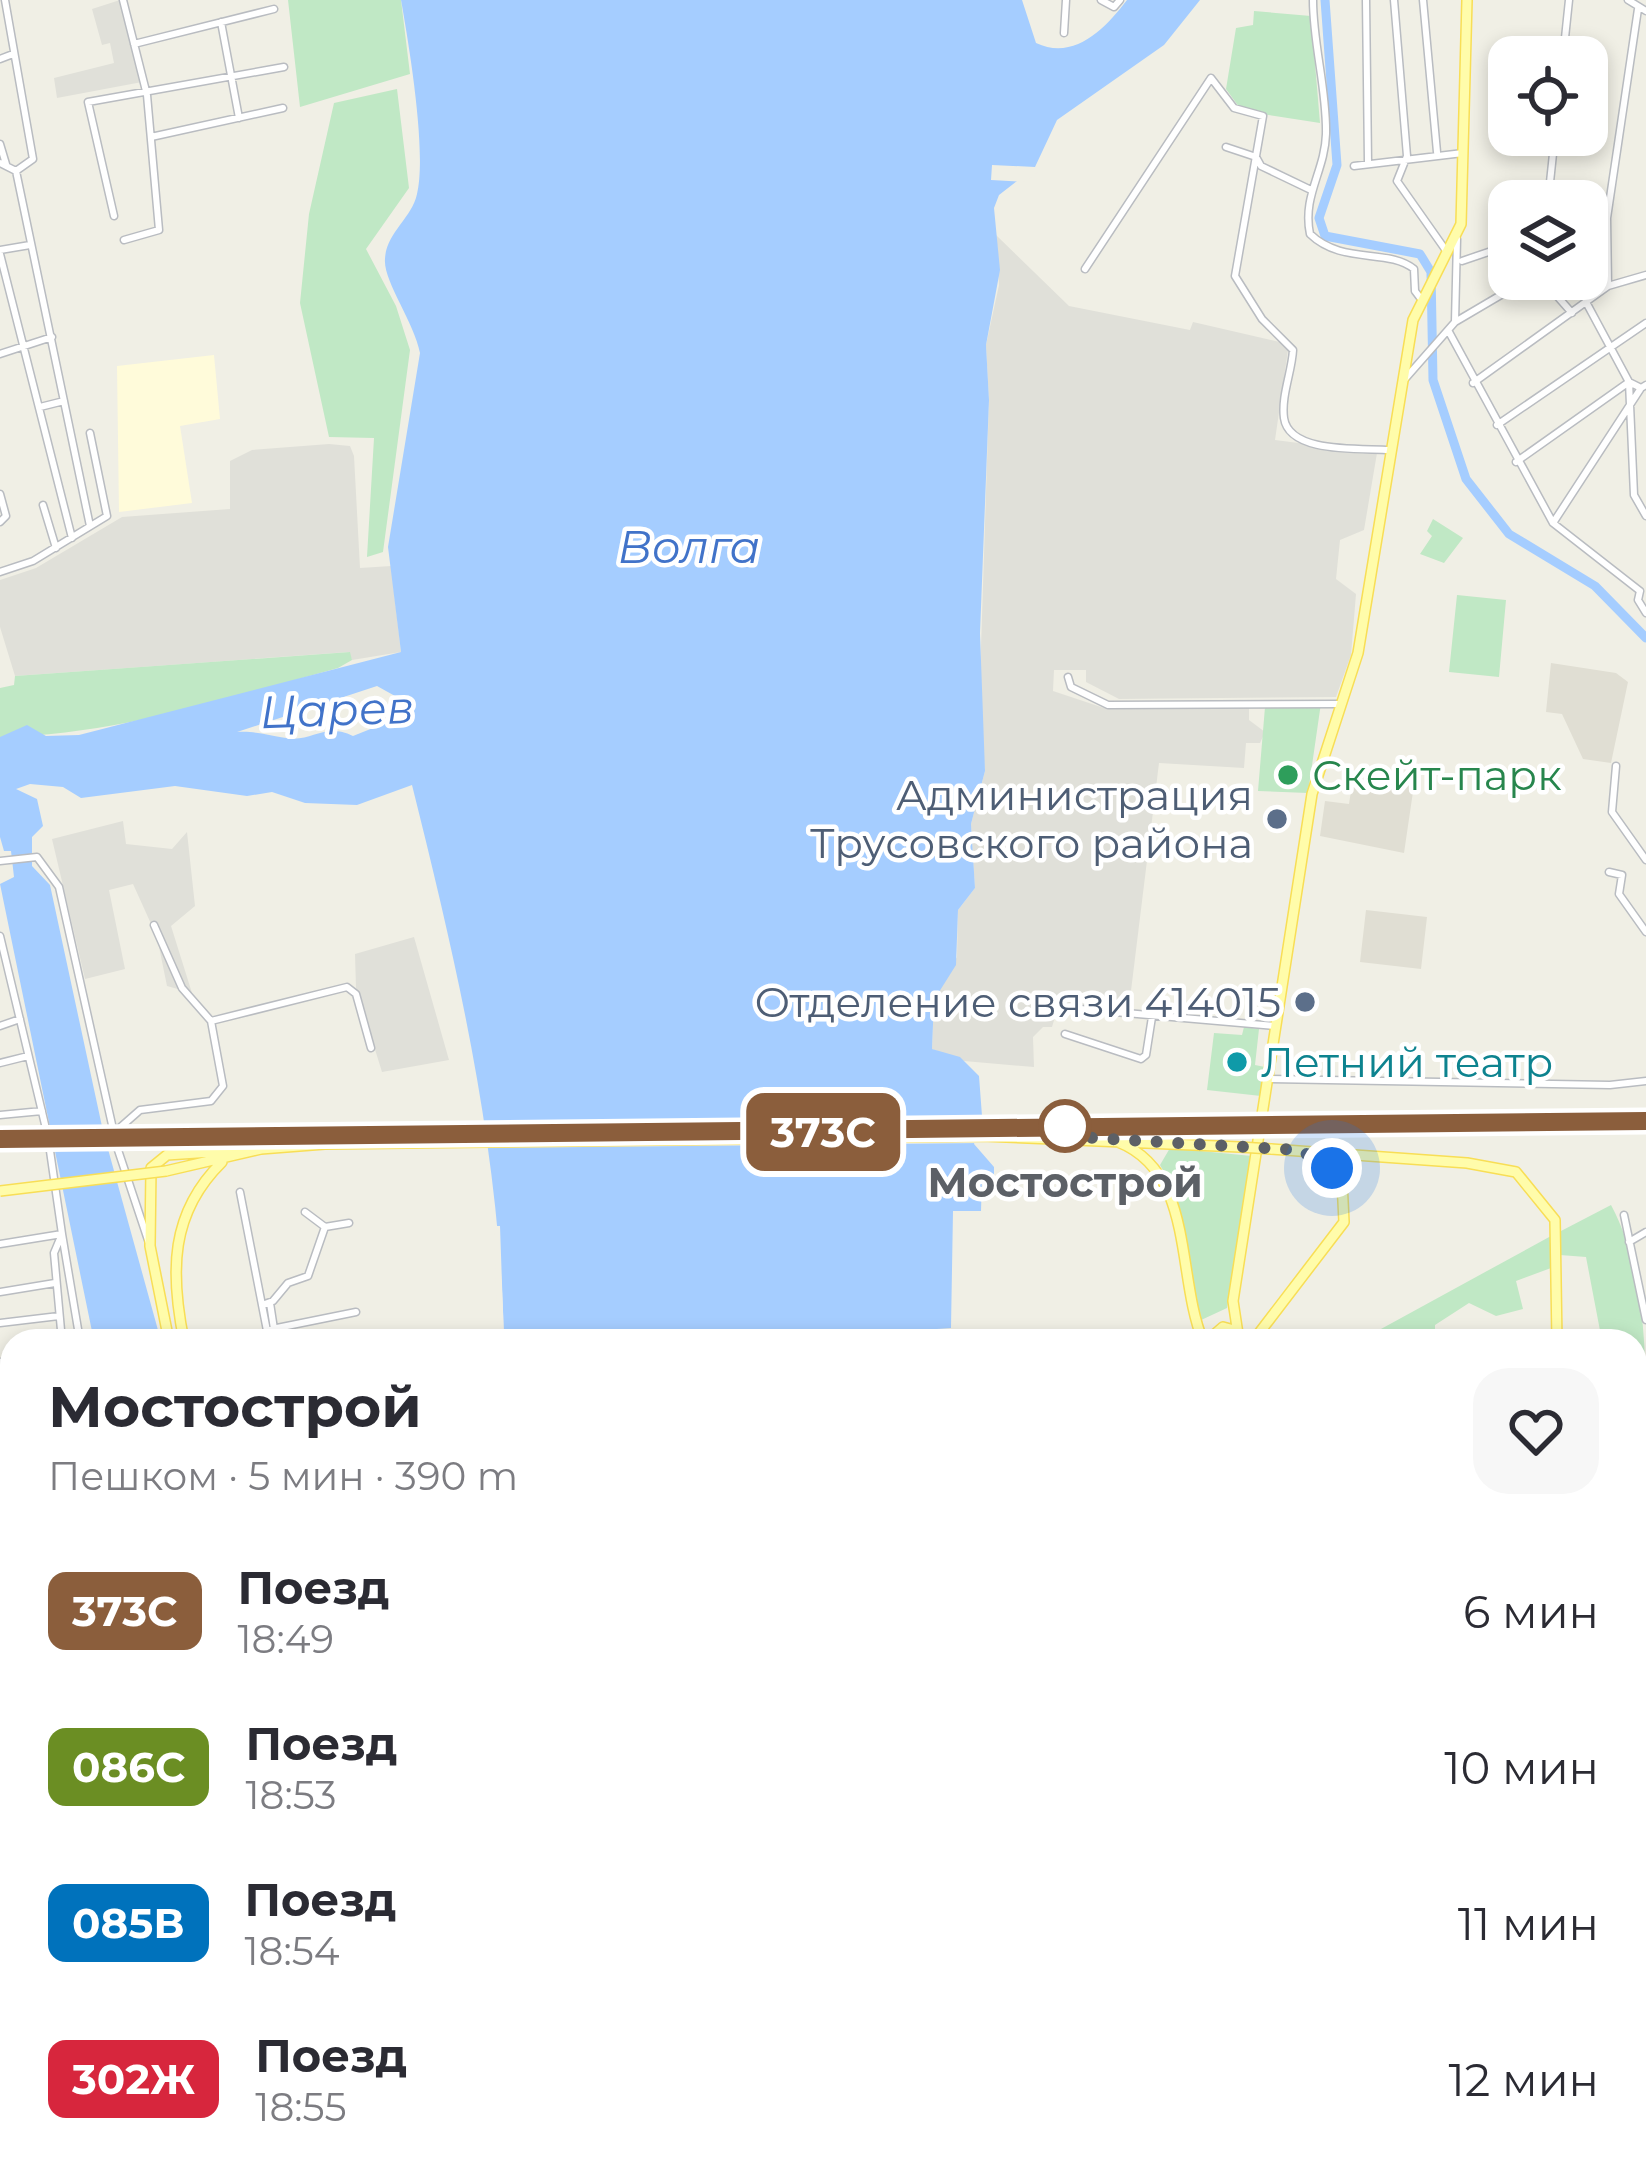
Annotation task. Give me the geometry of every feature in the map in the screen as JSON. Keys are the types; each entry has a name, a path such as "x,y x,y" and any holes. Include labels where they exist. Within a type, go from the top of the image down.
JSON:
{"main road":[{"path":"1217,1329 1232,1301 1306,818 1358,653 1389,449 1420,302 1456,236 1466,153 1467,0"},
{"path":"167,1329 150,1246 154,1162 167,1155 225,1155 325,1144 984,1136 1299,1150 1507,1168 1529,1183 1552,1212 1557,1329"},
{"path":"1095,1138 1130,1147 1162,1176 1202,1329"},
{"path":"1262,1329 1344,1222 1342,1181 1325,1161 1299,1150"},
{"path":"0,1191 166,1172 225,1155"},
{"path":"183,1329 175,1263 181,1219 194,1193 225,1155"},
{"path":"192,1167 194,1193"},
{"path":"1232,1301 1237,1329"}],"street":[{"path":"4,0 33,159 16,171"},
{"path":"123,0 147,94 159,230 124,240"},
{"path":"1063,0 1064,33"},
{"path":"1101,0 1114,7 1120,0"},
{"path":"1313,0 1313,41 1326,126 1324,169 1311,190 1310,234 1331,250 1404,260 1414,269 1420,302"},
{"path":"1366,0 1368,162"},
{"path":"1394,0 1407,156 1397,181 1446,254"},
{"path":"1423,0 1437,152"},
{"path":"1565,36 1569,0"},
{"path":"1608,212 1642,10 1628,0"},
{"path":"134,44 274,9"},
{"path":"221,22 239,118"},
{"path":"0,59 14,54"},
{"path":"114,216 88,101 284,68"},
{"path":"1085,269 1211,78 1234,108 1263,116 1234,276 1262,319 1293,350 1287,427 1302,441 1389,449"},
{"path":"151,137 283,108"},
{"path":"0,144 3,164 16,171"},
{"path":"1226,147 1256,157 1262,166 1311,190"},
{"path":"1354,166 1386,165 1437,152 1466,153"},
{"path":"16,171 90,526"},
{"path":"1401,384 1438,347 1455,322 1460,261 1456,236"},
{"path":"30,244 0,252 72,538"},
{"path":"1460,261 1488,252"},
{"path":"1608,286 1646,274"},
{"path":"1455,322 1492,300"},
{"path":"1561,300 1572,313"},
{"path":"1474,383 1589,300"},
{"path":"1586,302 1629,382 1628,410 1635,436 1634,495 1646,516"},
{"path":"1497,425 1646,323"},
{"path":"1449,332 1553,524 1643,590 1638,600 1646,613"},
{"path":"0,355 52,338"},
{"path":"1553,524 1644,387 1629,382"},
{"path":"1516,462 1629,382"},
{"path":"40,407 64,401"},
{"path":"0,572 56,548 106,516 90,433"},
{"path":"0,494 3,519"},
{"path":"43,506 56,548"},
{"path":"1067,677 1071,687 1108,705 1340,704"},
{"path":"1616,766 1612,812 1646,860"},
{"path":"2,861 34,857 59,887 115,1132 150,1246"},
{"path":"1609,872 1622,875 1619,894 1646,932"},
{"path":"115,1132 140,1110 218,1096 223,1086 211,1021 182,988 154,926"},
{"path":"0,937 48,1137 78,1329"},
{"path":"0,985 11,984"},
{"path":"211,1021 353,989 371,1048"},
{"path":"1057,1007 1275,1026"},
{"path":"1065,1034 1141,1059 1152,1017"},
{"path":"0,1026 20,1019"},
{"path":"0,1063 28,1056"},
{"path":"1268,1079 1610,1085 1646,1081"},
{"path":"0,1115 42,1111"},
{"path":"240,1192 270,1329 356,1312"},
{"path":"305,1211 325,1227"},
{"path":"1624,1215 1646,1320"},
{"path":"325,1227 349,1222"},
{"path":"266,1304 288,1283 308,1276 325,1227"},
{"path":"1630,1241 1646,1232"},
{"path":"0,1244 62,1234"},
{"path":"61,1329 54,1248 62,1234"},
{"path":"0,1292 55,1283"},
{"path":"0,1323 59,1316"}],"shaded area":[{"path":"120,0 142,82 57,98 54,78 114,63 110,43 102,45 92,9"},
{"path":"996,235 1069,306 1190,330 1193,322 1284,343 1288,350 1275,440 1377,453 1364,530 1340,540 1336,579 1356,594 1351,655 1336,697 1119,699 1086,682 1086,670 1054,670 1053,691 1107,709 1249,708 1249,720 1265,732 1260,743 1246,743 1244,768 1159,763 1129,1007 1059,1004 1052,1027 1043,1027 1033,1037 1034,1067 964,1061 932,1049 934,1000 957,957 958,910 975,888 971,824 985,771 979,709 989,400 986,345 999,285"},
{"path":"214,355 220,419 180,426 192,503 119,512 117,366"},
{"path":"350,446 354,456 360,568 391,566 401,652 352,660 349,652 15,676 0,627 0,580 36,568 122,517 230,509 230,461 252,450"},
{"path":"1551,663 1616,673 1628,682 1611,763 1583,759 1562,714 1546,712"},
{"path":"1354,771 1414,785 1404,853 1320,836 1325,801 1349,804"},
{"path":"123,821 126,844 172,849 187,832 195,906 171,926 192,993 167,986 157,937 133,884 109,890 125,969 85,979 52,839"},
{"path":"1366,910 1427,917 1421,969 1360,962"},
{"path":"414,937 449,1060 382,1072 356,988 355,954"}],"green space":[{"path":"288,0 401,0 410,74 300,107"},
{"path":"1254,11 1311,16 1320,123 1242,111 1226,89 1236,28 1253,25"},
{"path":"397,89 409,188 366,249 396,306 410,350 383,552 367,557 374,438 329,437 300,303 309,214 334,103"},
{"path":"1433,519 1463,538 1444,563 1420,554 1432,536 1427,531"},
{"path":"1457,595 1506,600 1499,677 1449,672"},
{"path":"350,652 352,660 338,668 170,713 86,730 0,737 0,688 14,685 15,676"},
{"path":"1321,703 1308,793 1258,791 1265,707"},
{"path":"1244,1027 1259,1029 1255,1065 1265,1067 1261,1096 1207,1090 1214,1033 1242,1035"},
{"path":"1170,1148 1252,1156 1227,1308 1199,1321 1173,1188 1160,1165"},
{"path":"1611,1205 1637,1280 1643,1329 1600,1329 1586,1257 1560,1255 1561,1231"},
{"path":"1551,1236 1551,1268 1516,1281 1523,1309 1496,1316 1469,1303 1435,1329 1381,1329"}],"water":[{"name":"Волга","path":"401,0 1022,0 1036,43 1063,48 1099,31 1127,0 1200,0 1164,45 1057,120 1035,167 999,195 994,208 1000,270 986,345 989,400 980,633 985,771 971,824 975,888 958,910 956,965 934,1000 932,1049 960,1057 979,1076 982,1116 974,1144 994,1167 994,1175 982,1176 981,1211 953,1211 951,1328 503,1329 494,1199 474,1060 412,785 357,805 305,803 272,792 247,796 175,786 81,798 63,787 30,784 16,789 37,799 43,826 32,837 32,866 50,885 103,1131 158,1329 92,1329 0,884 14,877 11,851 4,851 0,837 0,737 27,725 46,736 79,735 401,652 388,547 420,353 385,259 417,194 416,98","holes":["377,686 395,696 393,720 353,736 334,731 295,739 237,732"]}],"pier":[{"path":"992,165 1041,169 1026,182 991,180"},
{"path":"983,1128 981,1143 483,1148 481,1134"},
{"path":"494,1226 500,1226 504,1329 498,1329"}],"waterway":[{"path":"1325,0 1337,165 1319,218 1325,236 1420,254 1431,272 1433,380 1466,479 1509,534 1595,586 1646,638"}],"railway":[{"path":"0,1139 1646,1121"}],"train":[{"name":"373C","path":"0,1139 1646,1121"}],"place":[{"name":"Скейт-парк","path":"1288,775"},
{"name":"Администрация Трусовского района","path":"1277,819"},
{"name":"Отделение связи 414015","path":"1305,1002"},
{"name":"Летний театр","path":"1237,1062"},
{"name":"Мостострой","path":"1065,1126"}],"route":[{"path":"1065,1126 1060,1136 1299,1150 1332,1168"}],"water label":[{"name":"Царев","path":"337,709"}]}
